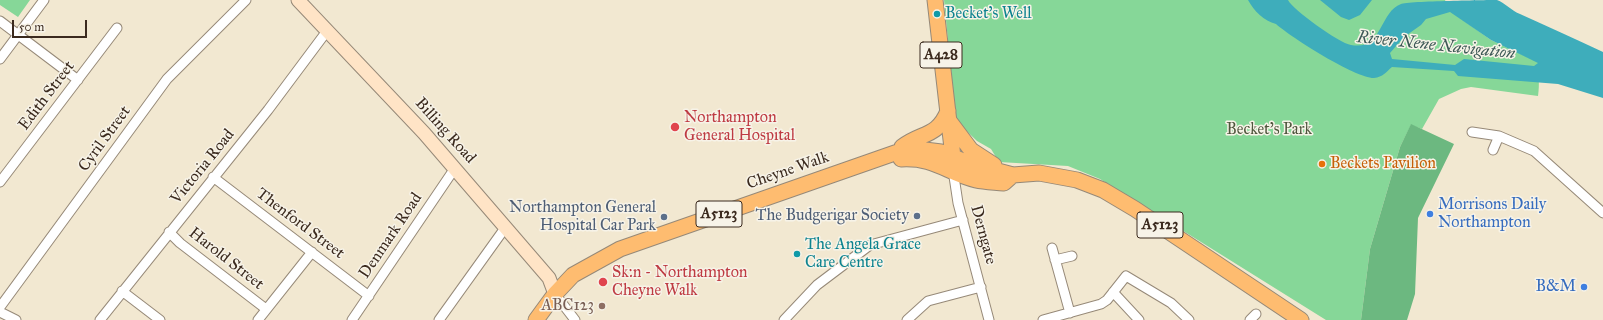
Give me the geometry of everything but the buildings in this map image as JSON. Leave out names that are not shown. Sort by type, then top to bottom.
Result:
[{"type":"main road","name":"A428","points":[[935,0],[953,164]]},
{"type":"main road","name":"A5123","points":[[894,155],[904,145],[930,134],[948,116]]},
{"type":"main road","points":[[948,116],[971,150],[1007,173]]},
{"type":"main road","name":"Cheyne Walk","points":[[555,294],[573,275],[620,249],[894,155],[909,148],[942,152],[953,164],[976,180],[1004,183],[1007,173]]},
{"type":"main road","name":"A5123","points":[[1007,173],[1039,174],[1077,180],[1103,190],[1135,209],[1297,316],[1307,320]]},
{"type":"main road","name":"A5123","points":[[536,320],[555,294]]},
{"type":"street","points":[[0,59],[44,0]]},
{"type":"street","name":"Cyril Street","points":[[0,307],[167,79],[246,0]]},
{"type":"street","name":"Billing Road","points":[[298,0],[455,168],[505,228],[550,278],[555,294]]},
{"type":"street","points":[[0,21],[78,80]]},
{"type":"street","name":"Edith Street","points":[[0,182],[117,28]]},
{"type":"street","name":"Victoria Road","points":[[100,320],[213,176],[268,110],[327,31]]},
{"type":"street","points":[[1472,132],[1499,136],[1534,151],[1603,213]]},
{"type":"street","points":[[1493,150],[1499,136]]},
{"type":"street","name":"Derngate","points":[[953,164],[958,203],[990,320]]},
{"type":"street","name":"Denmark Road","points":[[352,320],[455,168]]},
{"type":"street","name":"Thenford Street","points":[[213,176],[369,296]]},
{"type":"street","points":[[784,320],[817,285],[870,245],[963,220]]},
{"type":"street","points":[[439,320],[505,228]]},
{"type":"street","name":"Harold Street","points":[[169,232],[180,243],[266,309]]},
{"type":"street","points":[[1052,248],[1070,313]]},
{"type":"street","points":[[258,320],[312,252]]},
{"type":"street","points":[[1055,260],[1072,256]]},
{"type":"street","points":[[1044,320],[1101,304],[1107,300],[1126,276],[1171,303],[1189,320]]},
{"type":"street","points":[[907,320],[928,301],[981,287]]},
{"type":"street","points":[[122,291],[160,320]]},
{"type":"street","points":[[1113,292],[1139,320]]},
{"type":"street","points":[[555,294],[575,320]]},
{"type":"street","points":[[0,312],[16,320]]},
{"type":"green space","points":[[0,0],[30,0],[18,17],[0,5]]},
{"type":"green space","name":"Becket's Park","points":[[944,0],[1445,0],[1450,11],[1491,40],[1538,62],[1538,96],[1471,87],[1461,89],[1439,99],[1422,129],[1411,125],[1400,147],[1370,249],[1361,320],[1326,320],[1100,179],[1068,166],[999,162],[991,149],[977,141],[956,121]]},
{"type":"green space","points":[[1411,124],[1454,144],[1418,218],[1415,294],[1407,320],[1361,320],[1370,249],[1400,147]]},
{"type":"water","points":[[1248,0],[1288,0],[1298,11],[1327,33],[1345,43],[1351,45],[1361,45],[1369,42],[1375,37],[1388,15],[1394,8],[1401,4],[1433,1],[1497,0],[1517,13],[1603,52],[1603,98],[1558,84],[1458,76],[1454,71],[1392,67],[1380,77],[1374,78],[1365,76],[1339,65],[1309,47],[1276,24],[1263,18]],"holes":[[[1450,12],[1491,40],[1538,63],[1534,66],[1464,59],[1455,65],[1392,59],[1390,53],[1404,37],[1421,25],[1426,19]]]},
{"type":"water","points":[[1320,0],[1372,0],[1360,15],[1349,20],[1341,17]]},
{"type":"place","name":"Becket's Well","points":[[937,14]]},
{"type":"place","name":"Northampton General Hospital","points":[[675,127]]},
{"type":"place","name":"Beckets Pavilion","points":[[1322,164]]},
{"type":"place","name":"Morrisons Daily Northampton","points":[[1430,214]]},
{"type":"place","name":"The Budgerigar Society","points":[[917,216]]},
{"type":"place","name":"Northampton General Hospital Car Park","points":[[664,217]]},
{"type":"place","name":"The Angela Grace Care Centre","points":[[797,254]]},
{"type":"place","name":"Sk:n - Northampton Cheyne Walk","points":[[603,282]]},
{"type":"place","name":"B&M","points":[[1584,287]]},
{"type":"place","name":"ABC123","points":[[602,306]]},
{"type":"water label","name":"River Nene Navigation","points":[[1436,46]]}]
